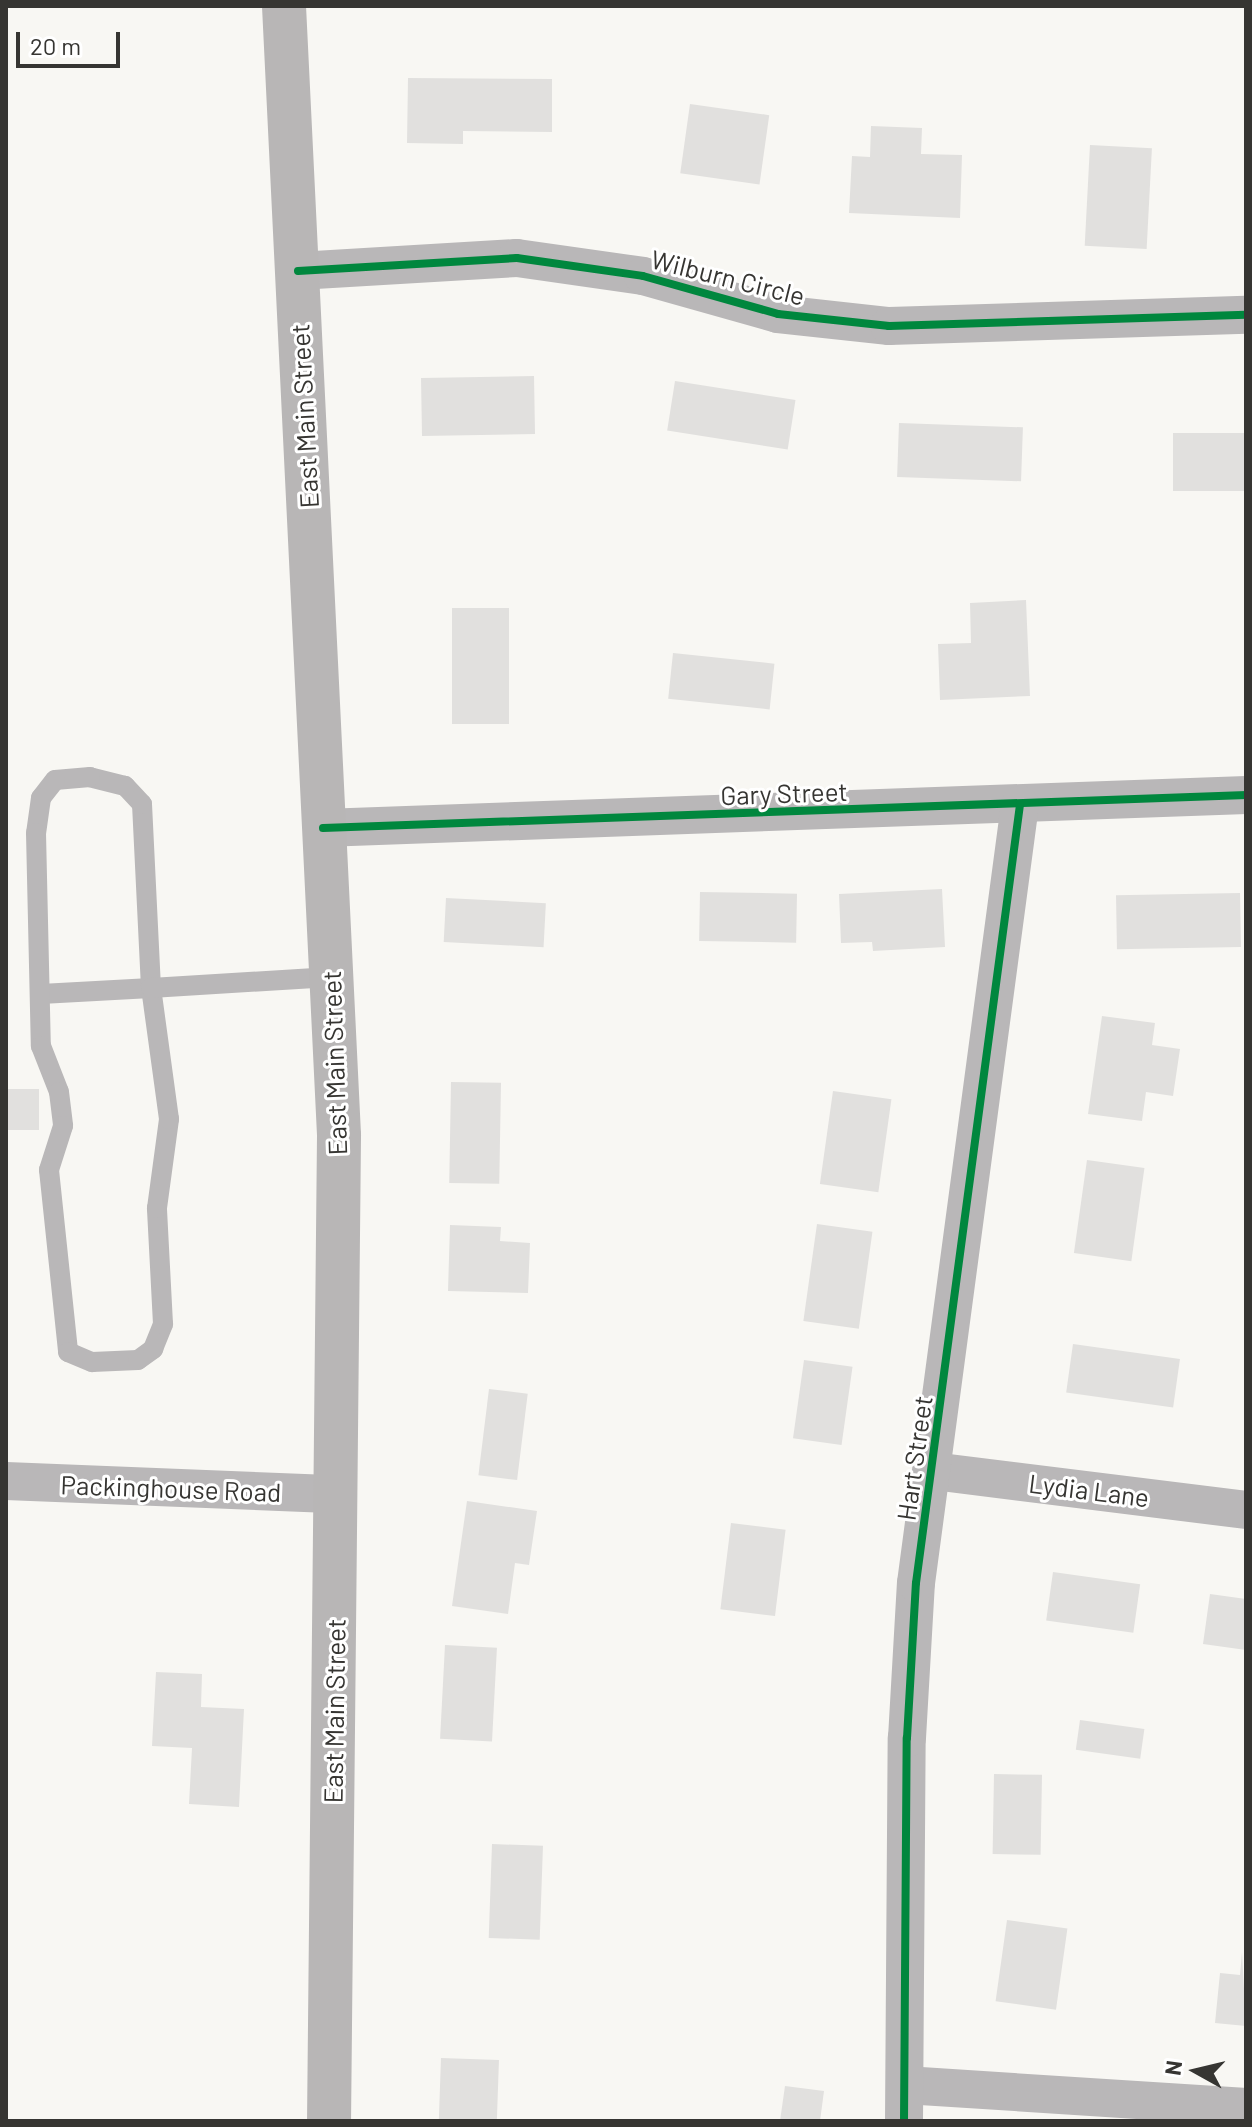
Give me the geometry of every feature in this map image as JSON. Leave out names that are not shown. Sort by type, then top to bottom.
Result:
[{"type":"main road","name":"East Main Street","points":[[284,6],[339,1136],[329,2121]]},
{"type":"street","name":"Wilburn Circle","points":[[298,271],[517,258],[643,276],[778,314],[889,326],[1246,315]]},
{"type":"street","name":"Gary Street","points":[[323,828],[1246,795]]},
{"type":"street","name":"Hart Street","points":[[904,2103],[907,1738],[916,1583],[1020,805]]},
{"type":"street","name":"Lydia Lane","points":[[933,1471],[1246,1510]]},
{"type":"street","name":"Packinghouse Road","points":[[6,1481],[336,1494]]},
{"type":"street","points":[[904,2103],[1246,2107]]},
{"type":"lane","points":[[90,777],[125,786],[142,804],[151,988],[169,1119],[157,1208],[163,1324],[153,1349],[138,1360],[92,1362],[68,1352],[49,1170],[63,1126],[59,1092],[41,1046],[36,833],[41,798],[55,780],[90,777]]},
{"type":"lane","points":[[41,994],[331,977]]},
{"type":"building","points":[[408,78],[552,79],[552,132],[463,131],[463,144],[407,143]]},
{"type":"building","points":[[690,104],[769,115],[759,184],[680,173]]},
{"type":"building","points":[[871,126],[922,128],[921,154],[962,155],[960,218],[849,213],[852,156],[870,157]]},
{"type":"building","points":[[1090,145],[1152,148],[1147,249],[1085,246]]},
{"type":"building","points":[[534,376],[535,434],[422,436],[421,378]]},
{"type":"building","points":[[675,381],[795,400],[788,449],[667,430]]},
{"type":"building","points":[[899,423],[1023,427],[1021,481],[897,477]]},
{"type":"building","points":[[1173,433],[1246,433],[1246,491],[1173,491]]},
{"type":"building","points":[[1026,600],[1030,696],[940,700],[938,644],[971,643],[970,603]]},
{"type":"building","points":[[452,608],[509,608],[509,724],[452,724]]},
{"type":"building","points":[[673,653],[774,664],[770,709],[668,699]]},
{"type":"building","points":[[942,889],[945,947],[873,951],[872,942],[841,943],[839,894]]},
{"type":"building","points":[[700,892],[797,894],[796,943],[699,941]]},
{"type":"building","points":[[1240,893],[1241,947],[1117,949],[1116,895]]},
{"type":"building","points":[[446,898],[546,903],[544,947],[444,942]]},
{"type":"building","points":[[1102,1016],[1155,1023],[1152,1045],[1180,1049],[1173,1096],[1146,1092],[1142,1121],[1088,1114]]},
{"type":"building","points":[[451,1082],[501,1083],[499,1184],[449,1183]]},
{"type":"building","points":[[6,1089],[39,1089],[39,1130],[6,1130]]},
{"type":"building","points":[[833,1091],[891,1099],[878,1192],[820,1184]]},
{"type":"building","points":[[1087,1160],[1144,1168],[1131,1261],[1074,1253]]},
{"type":"building","points":[[817,1224],[872,1232],[859,1329],[803,1321]]},
{"type":"building","points":[[450,1225],[501,1227],[500,1241],[530,1243],[528,1293],[448,1291]]},
{"type":"building","points":[[1073,1344],[1180,1359],[1173,1408],[1066,1393]]},
{"type":"building","points":[[804,1360],[853,1367],[842,1445],[793,1438]]},
{"type":"building","points":[[489,1389],[528,1394],[517,1480],[478,1475]]},
{"type":"building","points":[[467,1501],[537,1511],[529,1565],[515,1563],[508,1614],[452,1606]]},
{"type":"building","points":[[731,1523],[786,1530],[775,1616],[720,1609]]},
{"type":"building","points":[[1053,1572],[1140,1584],[1133,1633],[1046,1621]]},
{"type":"building","points":[[1210,1594],[1246,1599],[1246,1650],[1203,1644]]},
{"type":"building","points":[[445,1645],[497,1648],[492,1742],[440,1739]]},
{"type":"building","points":[[156,1672],[202,1674],[201,1707],[244,1709],[239,1807],[189,1804],[192,1748],[152,1746]]},
{"type":"building","points":[[1080,1720],[1144,1729],[1140,1759],[1076,1750]]},
{"type":"building","points":[[994,1774],[1042,1775],[1041,1855],[993,1854]]},
{"type":"building","points":[[492,1844],[543,1846],[540,1940],[489,1938]]},
{"type":"building","points":[[1007,1920],[1067,1928],[1056,2010],[996,2001]]},
{"type":"building","points":[[1242,1952],[1246,2026],[1215,2023],[1220,1973],[1240,1975]]},
{"type":"building","points":[[441,2058],[499,2060],[497,2121],[439,2121]]},
{"type":"building","points":[[785,2086],[824,2091],[820,2121],[780,2121]]},
{"type":"cycle path","points":[[298,271],[517,258],[643,276],[778,314],[889,326],[1246,315]]},
{"type":"cycle path","points":[[323,828],[1246,795]]},
{"type":"cycle path","points":[[904,2121],[907,1738],[916,1583],[1020,805]]}]
